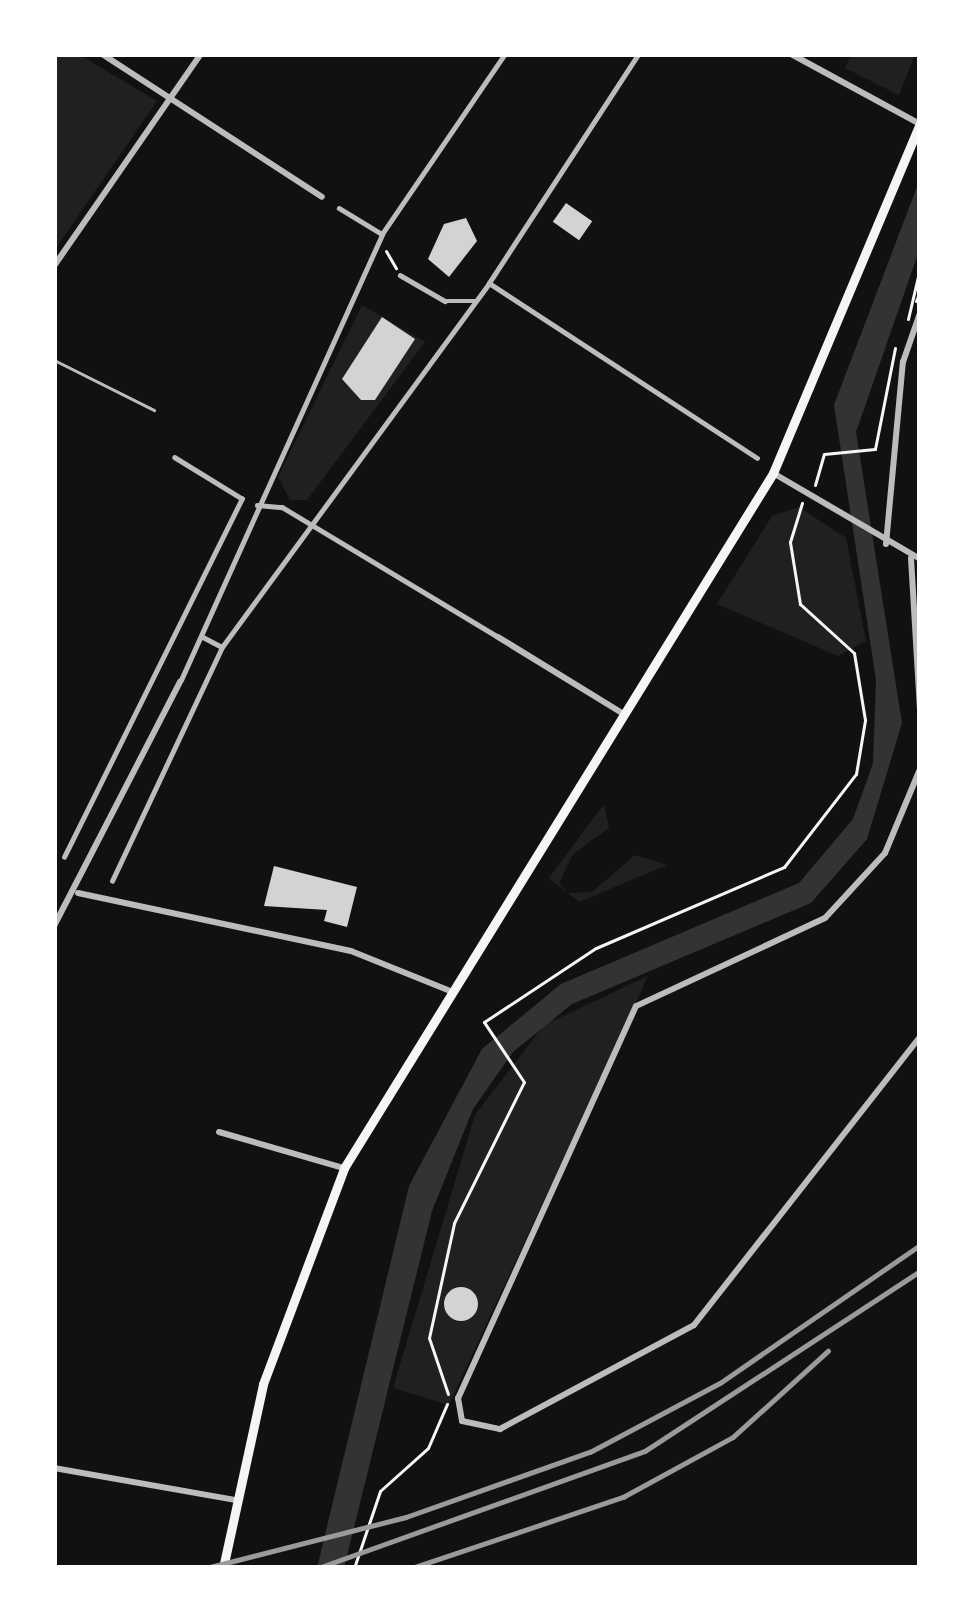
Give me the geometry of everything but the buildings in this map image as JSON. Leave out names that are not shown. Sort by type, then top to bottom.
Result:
[{"type":"main road","points":[[223,1568],[236,1500],[289,1301],[344,1168],[466,960],[772,473],[920,123]]},
{"type":"street","points":[[102,54],[322,197]]},
{"type":"street","points":[[54,266],[201,54]]},
{"type":"street","points":[[54,926],[78,893],[203,637],[256,505],[382,234],[505,54]]},
{"type":"street","points":[[112,881],[222,647],[489,283],[638,54]]},
{"type":"street","points":[[791,54],[920,123]]},
{"type":"street","points":[[339,208],[382,234]]},
{"type":"street","points":[[400,275],[445,301],[476,301]]},
{"type":"street","points":[[489,283],[757,458]]},
{"type":"street","points":[[886,544],[903,362],[920,313]]},
{"type":"street","points":[[64,857],[242,499],[175,458]]},
{"type":"street","points":[[772,473],[915,558],[920,710]]},
{"type":"street","points":[[256,505],[310,523],[622,713]]},
{"type":"street","points":[[203,637],[222,647]]},
{"type":"street","points":[[920,769],[885,853],[825,918],[636,1006],[458,1398],[467,1425],[500,1429],[694,1325],[920,1036]]},
{"type":"street","points":[[78,893],[351,951],[448,990]]},
{"type":"street","points":[[219,1132],[344,1168]]},
{"type":"street","points":[[54,1468],[236,1500]]},
{"type":"lane","points":[[54,360],[154,410]]},
{"type":"path","points":[[382,234],[400,275]]},
{"type":"path","points":[[819,478],[824,454],[875,449],[884,373],[909,321],[920,268]]},
{"type":"path","points":[[354,1568],[380,1491],[419,1459],[445,1414],[448,1385],[430,1327],[454,1223],[524,1082],[484,1022],[596,948],[784,867],[840,807],[863,742],[862,700],[854,653],[800,604],[790,542],[799,507]]},
{"type":"shaded area","points":[[54,54],[78,54],[157,101],[54,251]]},
{"type":"shaded area","points":[[851,54],[915,54],[899,95],[845,68]]},
{"type":"shaded area","points":[[920,179],[920,248],[856,432],[902,723],[867,839],[811,903],[572,1004],[513,1052],[473,1109],[432,1211],[344,1568],[317,1568],[409,1186],[482,1049],[561,984],[799,883],[853,819],[873,763],[876,680],[834,405]]},
{"type":"shaded area","points":[[362,305],[425,342],[307,500],[290,500],[278,477]]},
{"type":"shaded area","points":[[799,507],[846,538],[866,641],[838,656],[717,604],[772,516]]},
{"type":"shaded area","points":[[604,804],[609,828],[573,854],[559,883],[568,893],[592,892],[635,855],[667,865],[579,902],[549,878]]},
{"type":"shaded area","points":[[648,976],[449,1405],[393,1388],[475,1115],[544,1025]]},
{"type":"railway","points":[[206,1568],[406,1517],[590,1452],[720,1383],[920,1245]]},
{"type":"railway","points":[[318,1568],[645,1451],[920,1271]]},
{"type":"railway","points":[[412,1568],[623,1497],[733,1437],[828,1351]]}]
